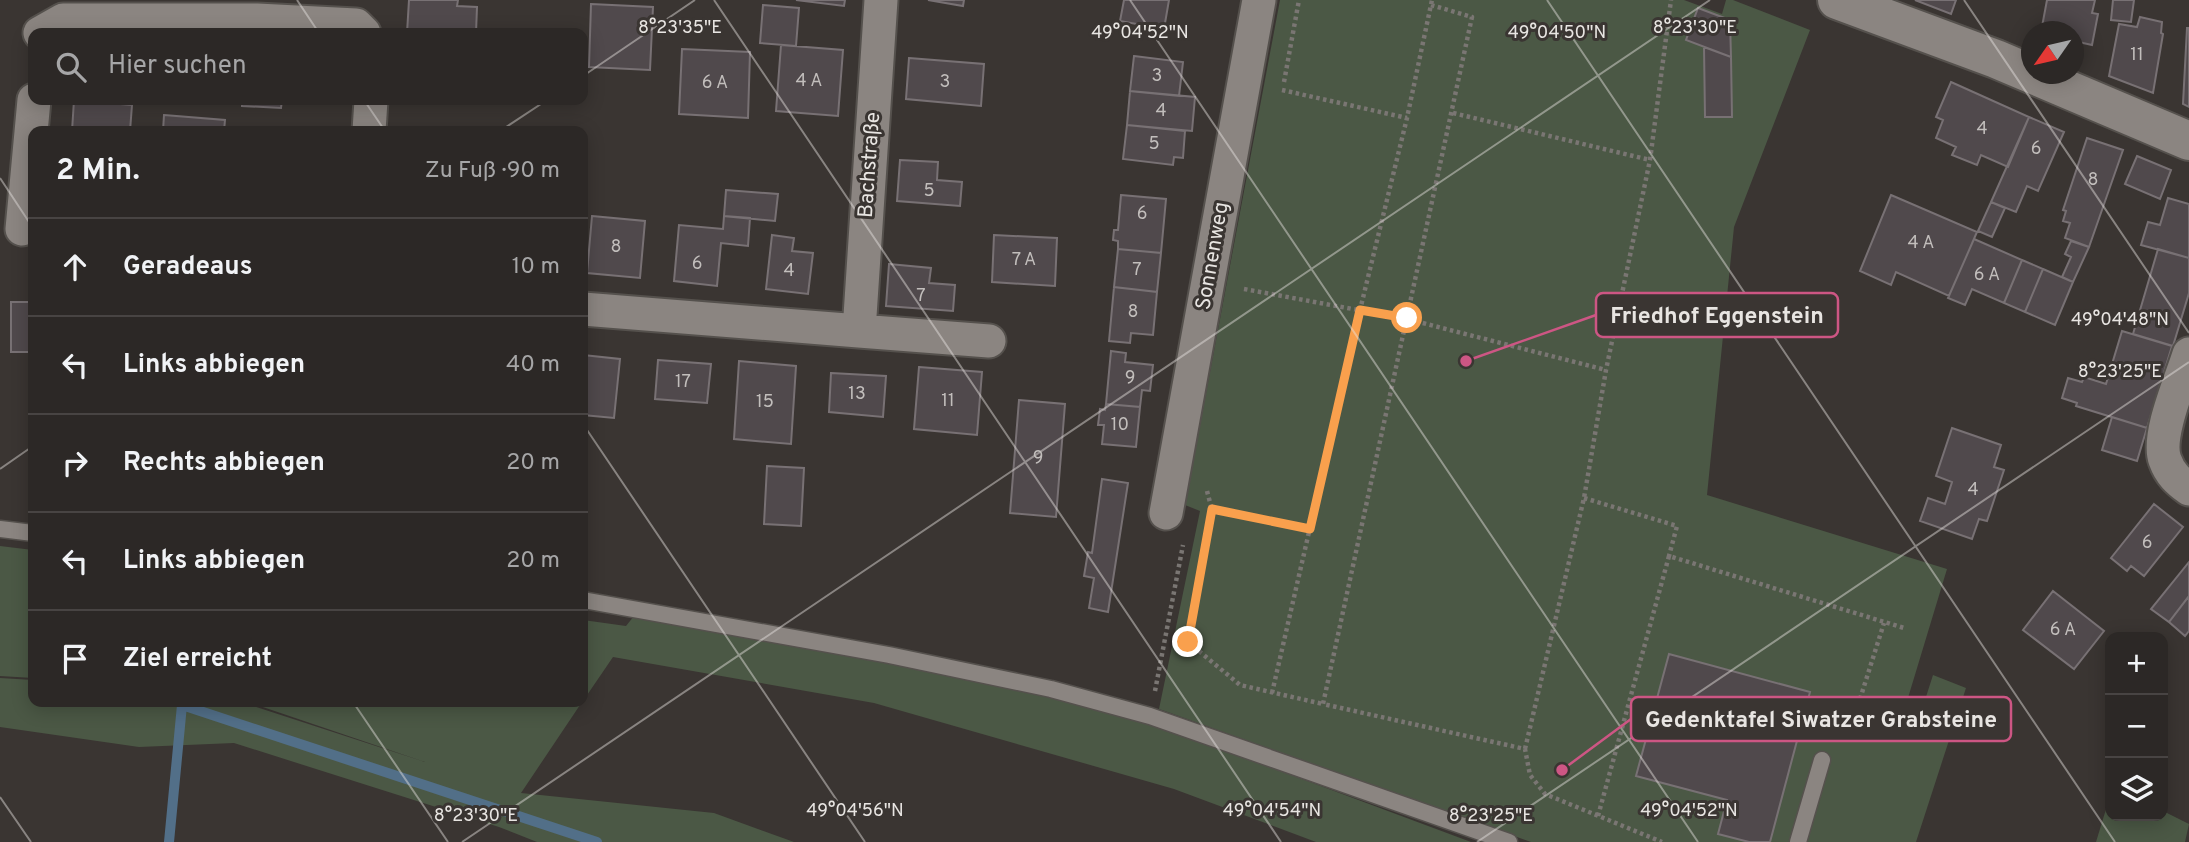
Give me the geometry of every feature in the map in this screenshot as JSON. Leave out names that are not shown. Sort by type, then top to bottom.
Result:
[{"type":"street","name":"Bachstraße","points":[[859,331],[881,0]]},
{"type":"street","name":"Sonnenweg","points":[[1167,513],[1259,0]]},
{"type":"street","points":[[1838,0],[1996,59],[2189,141]]},
{"type":"street","points":[[49,28],[63,20],[257,20],[356,25],[359,28]]},
{"type":"street","points":[[31,126],[33,105]]},
{"type":"street","points":[[369,126],[371,105]]},
{"type":"street","points":[[19,228],[28,151]]},
{"type":"street","points":[[588,309],[989,341]]},
{"type":"street","points":[[2189,354],[2164,435],[2164,458],[2175,479],[2189,489]]},
{"type":"lane","points":[[0,529],[28,532]]},
{"type":"lane","points":[[588,601],[889,654],[1063,693],[1150,716],[1509,842]]},
{"type":"lane","points":[[1798,842],[1822,760]]},
{"type":"path","points":[[1280,103],[1299,0]]},
{"type":"path","points":[[1662,842],[1545,794],[1530,775],[1525,749],[1584,498],[1606,370],[1650,160],[1671,0]]},
{"type":"path","points":[[1272,693],[1407,118],[1431,3],[1472,17],[1323,704]]},
{"type":"path","points":[[1282,90],[1407,118]]},
{"type":"path","points":[[1453,113],[1650,160]]},
{"type":"path","points":[[1247,276],[1244,289],[1407,318],[1606,370]]},
{"type":"path","points":[[1206,488],[1212,509],[1188,642],[1240,685],[1525,749]]},
{"type":"path","points":[[1584,498],[1677,526],[1598,816]]},
{"type":"path","points":[[1212,509],[1310,529]]},
{"type":"path","points":[[1160,663],[1186,528],[1167,513]]},
{"type":"path","points":[[1669,556],[1905,628]]},
{"type":"path","points":[[1860,699],[1884,623]]},
{"type":"green space","points":[[1280,0],[1684,0],[1722,14],[1726,0],[1733,0],[1810,30],[1734,227],[1707,495],[1947,569],[1901,721],[1917,725],[1933,675],[1966,688],[1916,842],[1531,842],[1159,709],[1200,511],[1185,505]]},
{"type":"green space","points":[[0,546],[28,549],[28,678],[0,676]]},
{"type":"green space","points":[[634,616],[975,680],[1147,721],[1471,842],[1316,842],[1174,789],[874,703],[613,657],[588,694],[588,621],[626,626]]},
{"type":"green space","points":[[0,678],[28,680],[28,707],[256,707],[425,762],[263,707],[579,707],[521,793],[714,813],[794,842],[537,842],[499,827],[234,743],[139,747],[0,727]]},
{"type":"green space","points":[[2105,812],[2105,821],[2168,821],[2168,814],[2189,824],[2185,842],[2096,842]]},
{"type":"building","points":[[409,0],[458,0],[457,6],[477,7],[476,28],[407,28]]},
{"type":"building","points":[[796,0],[845,0],[844,6]]},
{"type":"building","points":[[928,0],[964,0],[963,6]]},
{"type":"building","points":[[1124,0],[1169,0],[1164,29],[1120,21]]},
{"type":"building","points":[[1915,0],[1956,0],[1951,14]]},
{"type":"building","points":[[2047,0],[2095,0],[2092,13],[2098,14],[2092,45],[2084,43],[2084,21],[2043,21]]},
{"type":"building","points":[[2113,0],[2134,0],[2131,22],[2111,20]]},
{"type":"building","points":[[591,4],[653,7],[650,70],[589,67]]},
{"type":"building","points":[[763,5],[799,8],[796,46],[760,43]]},
{"type":"building","points":[[1698,8],[1730,20],[1731,57],[1686,40]]},
{"type":"building","points":[[2140,17],[2162,22],[2163,34],[2153,93],[2109,76],[2119,24],[2137,27]]},
{"type":"building","points":[[2189,28],[2189,107],[2183,104]]},
{"type":"building","points":[[781,45],[843,50],[838,116],[776,111]]},
{"type":"building","points":[[1704,47],[1731,57],[1732,117],[1705,117]]},
{"type":"building","points":[[682,49],[750,52],[748,118],[679,114]]},
{"type":"building","points":[[1134,56],[1183,62],[1179,96],[1130,91]]},
{"type":"building","points":[[909,58],[984,64],[981,106],[906,99]]},
{"type":"building","points":[[1951,82],[2029,117],[2008,167],[1981,155],[1977,165],[1952,155],[1956,147],[1936,138],[1943,120],[1936,117]]},
{"type":"building","points":[[1130,91],[1195,97],[1192,131],[1127,125]]},
{"type":"building","points":[[74,105],[132,105],[130,126],[72,126]]},
{"type":"building","points":[[242,105],[281,105],[281,108]]},
{"type":"building","points":[[164,115],[225,120],[224,126],[163,126]]},
{"type":"building","points":[[2029,117],[2064,132],[2038,191],[2027,186],[2016,212],[1991,202]]},
{"type":"building","points":[[1127,125],[1185,131],[1183,158],[1174,157],[1173,165],[1123,159]]},
{"type":"building","points":[[2087,138],[2123,150],[2089,247],[2065,238],[2070,223],[2063,221],[2066,211],[2063,210]]},
{"type":"building","points":[[2137,156],[2171,170],[2160,199],[2125,184]]},
{"type":"building","points":[[900,160],[938,162],[937,180],[962,182],[960,206],[897,201]]},
{"type":"building","points":[[726,190],[778,194],[775,221],[724,216]]},
{"type":"building","points":[[1121,195],[1166,199],[1161,253],[1118,249],[1118,241],[1113,240],[1114,230],[1118,230]]},
{"type":"building","points":[[1891,195],[1977,232],[1949,296],[1896,272],[1891,285],[1860,271]]},
{"type":"building","points":[[2168,198],[2189,204],[2189,258],[2141,245],[2148,222],[2160,225]]},
{"type":"building","points":[[1991,202],[2005,208],[1992,237],[1978,231]]},
{"type":"building","points":[[592,216],[645,221],[640,278],[588,273]]},
{"type":"building","points":[[724,216],[750,218],[748,246],[721,243],[717,286],[674,281],[679,225],[723,229]]},
{"type":"building","points":[[772,235],[794,238],[792,251],[813,253],[808,294],[766,289]]},
{"type":"building","points":[[994,235],[1057,238],[1055,286],[992,282]]},
{"type":"building","points":[[1974,239],[2022,260],[2004,303],[1972,289],[1965,305],[1948,298]]},
{"type":"building","points":[[2071,241],[2089,247],[2073,282],[2062,277],[2071,257],[2065,254]]},
{"type":"building","points":[[1118,249],[1161,253],[1157,292],[1114,287]]},
{"type":"building","points":[[2158,249],[2189,258],[2189,293],[2173,346],[2133,334]]},
{"type":"building","points":[[2022,260],[2043,269],[2025,312],[2004,303]]},
{"type":"building","points":[[889,264],[931,268],[929,283],[955,285],[953,311],[886,306]]},
{"type":"building","points":[[2043,269],[2073,282],[2055,325],[2025,312]]},
{"type":"building","points":[[1114,287],[1157,292],[1153,335],[1131,333],[1130,343],[1109,341]]},
{"type":"building","points":[[11,302],[28,302],[28,352],[11,352]]},
{"type":"building","points":[[2122,331],[2172,346],[2147,428],[2076,406],[2077,403],[2062,398],[2068,378],[2082,382],[2084,377],[2106,384]]},
{"type":"building","points":[[1111,351],[1126,353],[1125,362],[1153,365],[1150,391],[1142,390],[1140,407],[1106,404]]},
{"type":"building","points":[[588,356],[620,359],[614,418],[588,415]]},
{"type":"building","points":[[658,360],[711,364],[707,403],[655,399]]},
{"type":"building","points":[[739,361],[796,366],[791,444],[734,439]]},
{"type":"building","points":[[919,367],[982,372],[977,435],[914,429]]},
{"type":"building","points":[[831,373],[886,376],[883,417],[829,412]]},
{"type":"building","points":[[1019,400],[1065,404],[1056,517],[1010,513]]},
{"type":"building","points":[[1106,404],[1140,407],[1136,447],[1102,444],[1104,425],[1098,425],[1100,409],[1105,410]]},
{"type":"building","points":[[2112,417],[2147,428],[2137,461],[2102,450]]},
{"type":"building","points":[[1952,428],[2001,445],[1994,467],[2004,470],[1987,521],[1979,519],[1972,539],[1920,521],[1928,498],[1945,504],[1952,482],[1936,476]]},
{"type":"building","points":[[767,466],[804,468],[801,526],[764,524]]},
{"type":"building","points":[[1102,479],[1128,483],[1108,612],[1089,608],[1094,578],[1084,576],[1088,552],[1092,553]]},
{"type":"building","points":[[2154,504],[2183,527],[2144,576],[2131,566],[2127,571],[2111,558]]},
{"type":"building","points":[[2189,562],[2189,596],[2169,622],[2151,609]]},
{"type":"building","points":[[2053,591],[2104,631],[2074,669],[2023,630]]},
{"type":"building","points":[[2189,596],[2189,631],[2185,636],[2169,622]]},
{"type":"building","points":[[1669,654],[1810,692],[1770,842],[1749,842],[1718,834],[1727,800],[1636,776]]},
{"type":"waterway","points":[[169,842],[182,707]]},
{"type":"waterway","points":[[188,707],[597,842]]},
{"type":"place","name":"Friedhof Eggenstein","points":[[1466,361]]},
{"type":"place","name":"Gedenktafel Siwatzer Grabsteine","points":[[1562,770]]},
{"type":"route","points":[[1188,642],[1212,509],[1310,529],[1360,310],[1407,318]]}]
